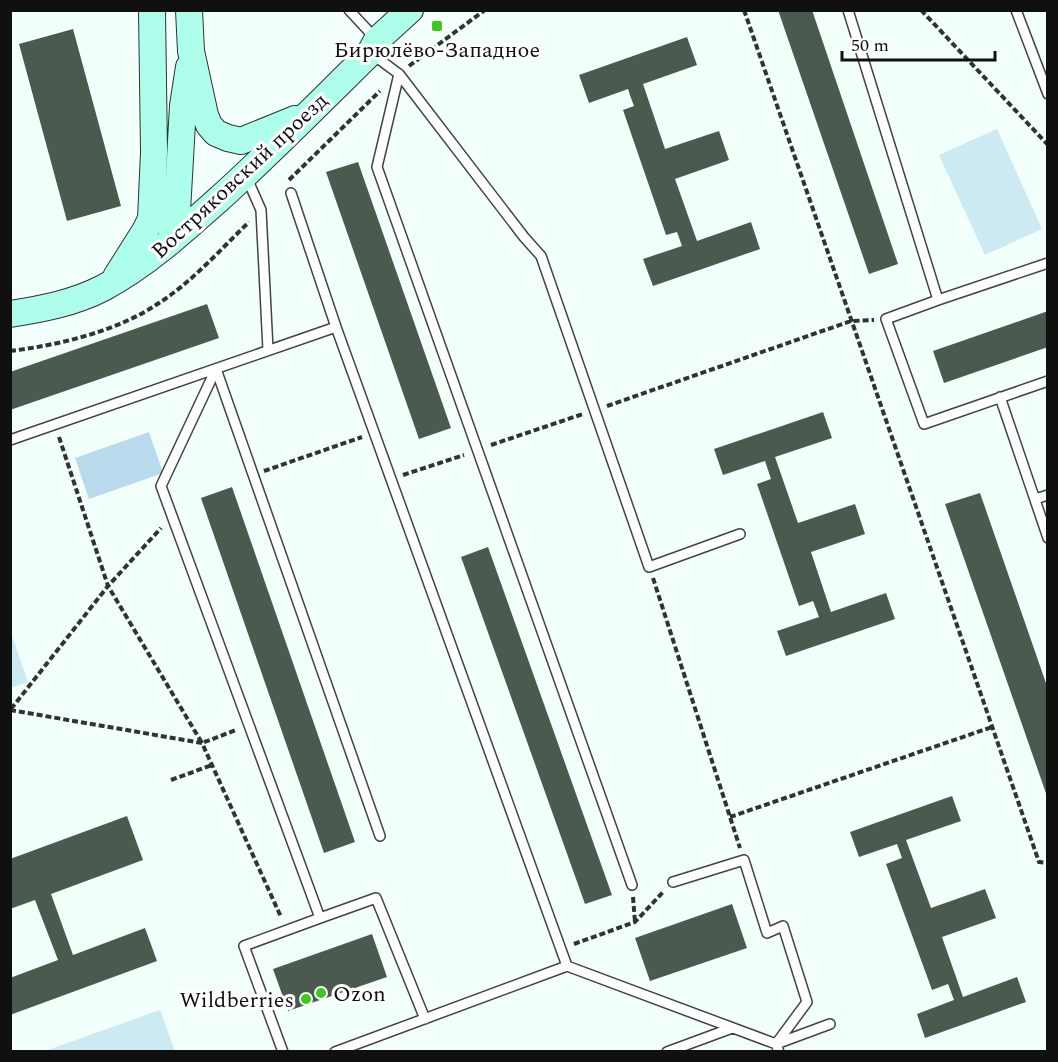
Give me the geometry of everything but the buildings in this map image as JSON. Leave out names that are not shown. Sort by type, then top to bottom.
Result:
[{"type":"street","points":[[112,282],[151,219],[154,152],[152,10]]},
{"type":"street","points":[[189,10],[191,51],[205,115],[209,125],[216,133],[241,141],[307,114]]},
{"type":"street","name":"Востряковский проезд","points":[[10,314],[71,302],[132,271],[170,242],[185,217],[245,175],[410,10]]},
{"type":"street","points":[[185,217],[183,106],[191,51]]},
{"type":"street","points":[[154,152],[160,170],[163,193],[172,206],[185,217]]},
{"type":"lane","points":[[349,10],[373,46],[399,74],[541,256],[649,567],[740,534]]},
{"type":"lane","points":[[848,10],[938,300]]},
{"type":"lane","points":[[1016,10],[1045,77],[1047,94]]},
{"type":"lane","points":[[399,74],[377,167],[632,885]]},
{"type":"lane","points":[[245,175],[261,210],[268,350]]},
{"type":"lane","points":[[291,193],[336,327],[567,966]]},
{"type":"lane","points":[[1047,263],[886,319],[924,424],[1047,381]]},
{"type":"lane","points":[[10,440],[336,327]]},
{"type":"lane","points":[[216,369],[380,836]]},
{"type":"lane","points":[[216,369],[161,486],[320,918]]},
{"type":"lane","points":[[1000,397],[1047,538]]},
{"type":"lane","points":[[1035,499],[1047,495]]},
{"type":"lane","points":[[673,882],[744,860],[767,933],[783,926],[807,1002],[777,1048]]},
{"type":"lane","points":[[283,1052],[244,946],[376,898],[424,1018]]},
{"type":"lane","points":[[336,1052],[567,966],[777,1048],[830,1024]]},
{"type":"lane","points":[[667,1052],[732,1029]]},
{"type":"path","points":[[744,10],[1039,862],[1047,863]]},
{"type":"path","points":[[921,10],[1047,145]]},
{"type":"path","points":[[285,183],[293,175]]},
{"type":"path","points":[[10,351],[46,346],[81,337],[150,309],[205,266],[261,210]]},
{"type":"path","points":[[594,410],[851,321],[886,319]]},
{"type":"path","points":[[55,425],[108,586],[202,743],[287,930]]},
{"type":"path","points":[[253,475],[374,433]]},
{"type":"path","points":[[172,516],[108,586],[11,710],[202,743],[250,725]]},
{"type":"path","points":[[649,567],[744,860]]},
{"type":"path","points":[[729,817],[992,727]]},
{"type":"path","points":[[171,780],[212,765]]},
{"type":"path","points":[[560,949],[635,922],[673,882]]},
{"type":"path","points":[[632,885],[635,922]]},
{"type":"shaded area","points":[[997,129],[1042,229],[985,255],[939,155]]},
{"type":"shaded area","points":[[149,432],[163,473],[89,499],[75,458]]},
{"type":"shaded area","points":[[11,633],[28,682],[10,688]]},
{"type":"shaded area","points":[[160,1010],[175,1051],[45,1051]]},
{"type":"place","name":"Бирюлёво-Западное","points":[[437,26]]},
{"type":"place","name":"Ozon","points":[[321,993]]},
{"type":"place","name":"Wildberries","points":[[306,999]]}]
